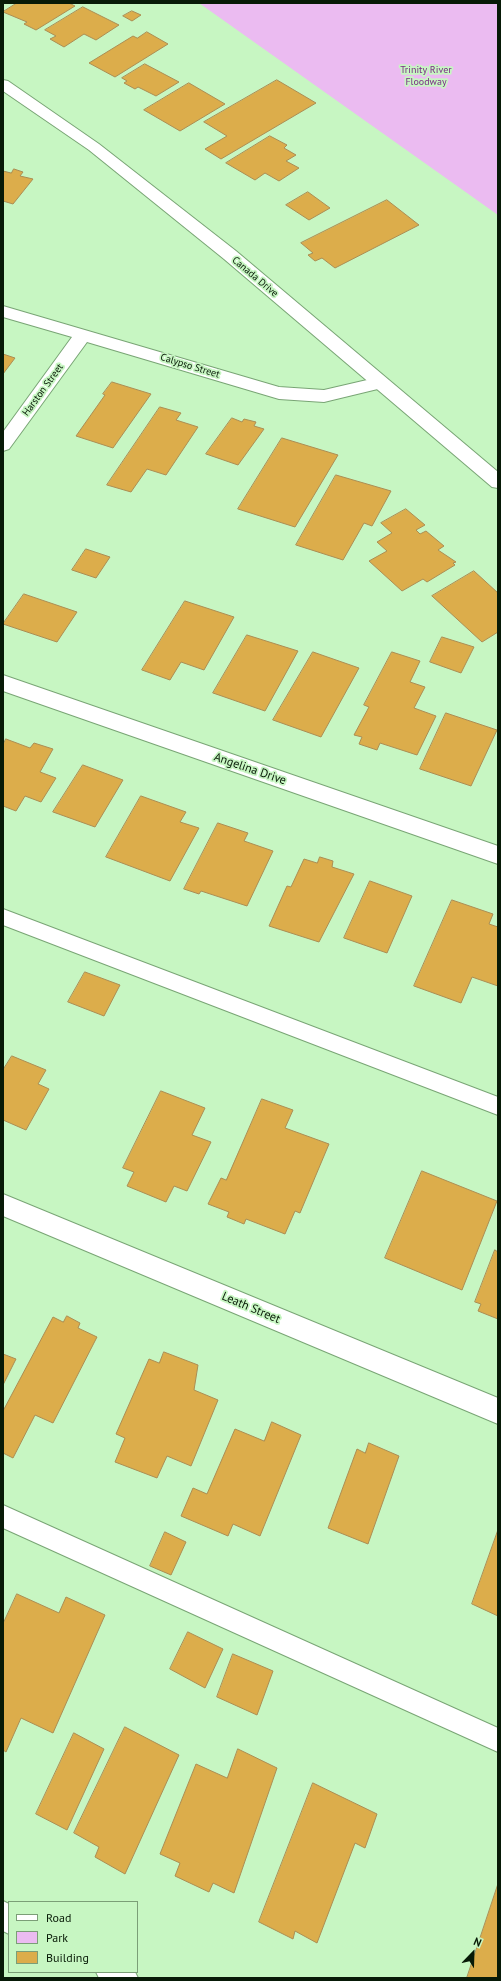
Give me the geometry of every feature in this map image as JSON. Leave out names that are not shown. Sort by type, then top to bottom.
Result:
[{"type":"street","name":"Canada Drive","points":[[3,84],[94,147],[230,255],[498,482]]},
{"type":"street","name":"Calypso Street","points":[[3,311],[279,393],[324,396],[380,383]]},
{"type":"street","name":"Harston Street","points":[[3,445],[83,334]]},
{"type":"street","name":"Angelina Drive","points":[[3,683],[498,855]]},
{"type":"street","name":"Leath Street","points":[[3,1205],[498,1411]]},
{"type":"street","points":[[113,1973],[123,1978]]},
{"type":"lane","points":[[3,917],[498,1106]]},
{"type":"lane","points":[[3,1516],[498,1740]]},
{"type":"green space","name":"Trinity River Floodway","points":[[199,3],[498,3],[498,215]]},
{"type":"building","points":[[17,3],[69,3],[75,6],[36,30],[24,24],[27,22],[3,12]]},
{"type":"building","points":[[83,7],[119,25],[96,40],[84,34],[64,47],[50,39],[56,36],[45,30]]},
{"type":"building","points":[[132,11],[141,15],[132,21],[123,16]]},
{"type":"building","points":[[147,32],[168,44],[115,77],[89,63],[133,36],[137,38]]},
{"type":"building","points":[[145,64],[179,82],[156,96],[138,87],[135,89],[124,83],[127,81],[122,78]]},
{"type":"building","points":[[277,80],[316,103],[221,159],[205,149],[227,136],[204,122]]},
{"type":"building","points":[[189,83],[225,104],[180,131],[144,110]]},
{"type":"building","points":[[270,136],[287,145],[284,148],[296,155],[286,161],[299,168],[279,181],[265,173],[255,180],[226,163]]},
{"type":"building","points":[[14,169],[23,172],[20,176],[33,179],[13,204],[3,201],[3,171],[11,173]]},
{"type":"building","points":[[308,192],[330,208],[309,220],[286,205]]},
{"type":"building","points":[[387,200],[419,225],[335,268],[322,258],[315,261],[308,255],[313,253],[301,243]]},
{"type":"building","points":[[3,354],[15,358],[3,374]]},
{"type":"building","points":[[112,382],[151,394],[113,448],[76,436],[105,395],[103,394]]},
{"type":"building","points":[[160,407],[181,413],[176,420],[198,427],[166,475],[147,469],[131,492],[107,485]]},
{"type":"building","points":[[232,418],[242,422],[244,419],[256,422],[254,426],[264,429],[238,465],[206,454]]},
{"type":"building","points":[[282,438],[338,455],[295,527],[238,509]]},
{"type":"building","points":[[336,475],[391,491],[372,526],[364,523],[343,560],[296,545]]},
{"type":"building","points":[[406,509],[425,525],[416,530],[420,534],[426,531],[444,546],[438,550],[456,562],[453,563],[455,565],[427,582],[423,579],[402,591],[369,561],[387,551],[377,542],[392,533],[381,523]]},
{"type":"building","points":[[86,549],[110,557],[96,578],[72,570]]},
{"type":"building","points":[[474,571],[498,593],[498,632],[482,642],[432,596]]},
{"type":"building","points":[[24,594],[77,612],[57,642],[3,624]]},
{"type":"building","points":[[185,601],[234,617],[204,670],[181,662],[170,680],[142,670]]},
{"type":"building","points":[[247,635],[298,651],[265,711],[213,693]]},
{"type":"building","points":[[442,637],[474,647],[461,673],[430,662]]},
{"type":"building","points":[[313,652],[359,668],[321,737],[273,720]]},
{"type":"building","points":[[392,652],[420,661],[410,682],[425,687],[414,708],[436,716],[417,755],[380,743],[377,750],[359,744],[362,737],[354,735],[369,707],[364,705]]},
{"type":"building","points":[[446,713],[497,730],[471,786],[420,769]]},
{"type":"building","points":[[6,739],[30,748],[34,743],[53,749],[40,772],[56,778],[41,802],[25,796],[16,811],[3,806],[3,745]]},
{"type":"building","points":[[83,765],[123,780],[95,827],[53,812]]},
{"type":"building","points":[[141,796],[186,812],[180,822],[199,828],[170,881],[106,857]]},
{"type":"building","points":[[218,823],[248,833],[244,841],[273,851],[247,906],[201,891],[199,894],[184,889]]},
{"type":"building","points":[[320,857],[333,861],[332,867],[354,874],[319,942],[269,926],[287,886],[291,887],[304,859],[317,863]]},
{"type":"building","points":[[370,881],[412,896],[387,953],[344,938]]},
{"type":"building","points":[[452,900],[493,914],[489,924],[498,927],[498,986],[472,977],[461,1003],[414,986]]},
{"type":"building","points":[[85,972],[120,985],[104,1016],[68,1002]]},
{"type":"building","points":[[12,1056],[46,1070],[38,1084],[49,1089],[26,1130],[3,1120],[3,1070]]},
{"type":"building","points":[[161,1091],[205,1108],[192,1135],[211,1142],[187,1191],[174,1186],[166,1202],[127,1186],[134,1172],[123,1168]]},
{"type":"building","points":[[262,1099],[293,1110],[285,1128],[329,1144],[300,1213],[295,1211],[285,1234],[246,1219],[244,1224],[227,1217],[229,1212],[208,1204],[221,1178],[226,1180]]},
{"type":"building","points":[[422,1171],[497,1201],[462,1290],[385,1258]]},
{"type":"building","points":[[495,1250],[498,1252],[498,1319],[478,1311],[481,1304],[475,1302]]},
{"type":"building","points":[[67,1316],[80,1323],[78,1328],[97,1337],[53,1423],[35,1415],[13,1458],[3,1453],[3,1411],[53,1317],[63,1322]]},
{"type":"building","points":[[164,1352],[198,1365],[194,1390],[218,1400],[191,1466],[167,1456],[157,1478],[115,1462],[125,1438],[116,1434],[149,1359],[159,1363]]},
{"type":"building","points":[[3,1354],[16,1359],[3,1385]]},
{"type":"building","points":[[272,1422],[301,1435],[260,1536],[233,1524],[228,1536],[181,1516],[193,1488],[207,1494],[235,1429],[264,1441]]},
{"type":"building","points":[[369,1443],[399,1456],[368,1544],[328,1528],[357,1449],[365,1453]]},
{"type":"building","points":[[498,1530],[498,1616],[472,1604]]},
{"type":"building","points":[[165,1532],[186,1542],[171,1575],[150,1566]]},
{"type":"building","points":[[17,1594],[59,1613],[66,1597],[105,1615],[53,1733],[21,1718],[6,1752],[3,1750],[3,1624]]},
{"type":"building","points":[[188,1632],[223,1649],[205,1688],[170,1669]]},
{"type":"building","points":[[233,1654],[273,1671],[257,1715],[217,1697]]},
{"type":"building","points":[[125,1727],[179,1755],[125,1874],[95,1857],[99,1847],[74,1833]]},
{"type":"building","points":[[74,1733],[104,1749],[67,1830],[36,1814]]},
{"type":"building","points":[[238,1749],[277,1768],[234,1893],[213,1883],[209,1892],[175,1876],[180,1863],[160,1854],[196,1764],[227,1778]]},
{"type":"building","points":[[313,1783],[377,1814],[365,1848],[355,1843],[317,1943],[295,1931],[293,1939],[259,1922]]},
{"type":"building","points":[[498,1884],[498,1978],[467,1978]]}]
